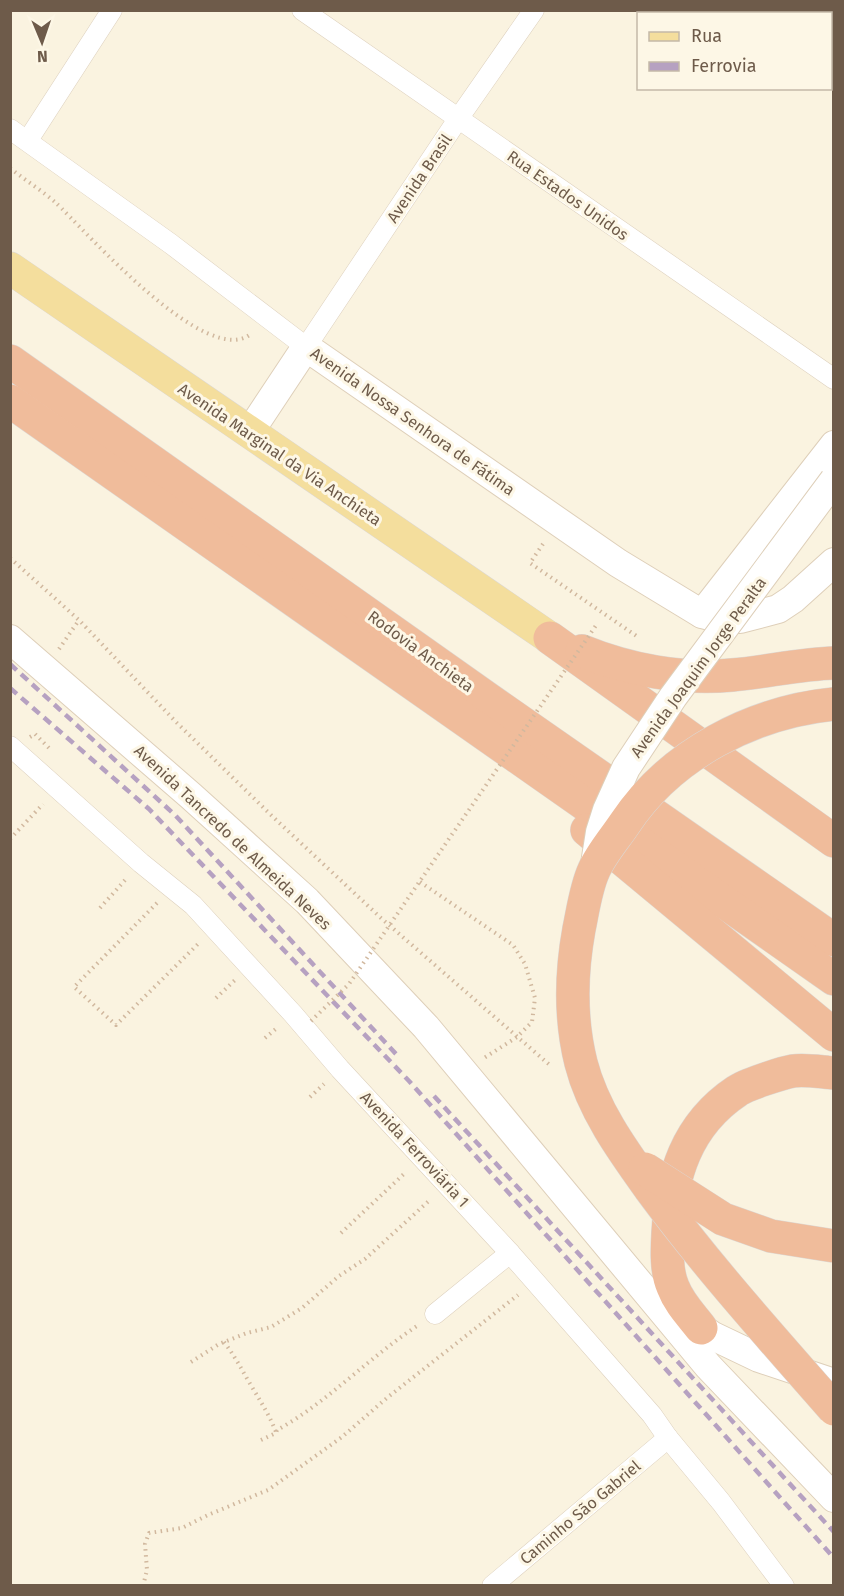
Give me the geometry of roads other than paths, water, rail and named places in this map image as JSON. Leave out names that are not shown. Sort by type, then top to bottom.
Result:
[{"type":"highway","name":"Rodovia Anchieta","points":[[10,361],[834,940]]},
{"type":"highway","name":"Rodovia Anchieta","points":[[10,401],[834,979]]},
{"type":"highway","points":[[550,638],[596,657],[684,676],[731,675],[834,663]]},
{"type":"highway","points":[[550,638],[834,841]]},
{"type":"highway","points":[[834,704],[807,706],[756,721],[708,744],[666,777],[630,815],[594,870],[583,910],[573,962],[573,1015],[581,1064],[600,1113],[628,1158],[687,1239],[834,1409]]},
{"type":"highway","points":[[460,717],[546,796],[834,1035]]},
{"type":"highway","points":[[701,1328],[682,1305],[661,1291],[670,1198],[677,1167],[686,1148],[709,1115],[738,1090],[793,1071],[834,1073]]},
{"type":"highway","points":[[628,1158],[723,1219],[771,1236],[834,1246]]},
{"type":"main road","name":"Avenida Marginal da Via Anchieta","points":[[10,268],[550,638]]},
{"type":"street","points":[[28,140],[112,10]]},
{"type":"street","name":"Rua Estados Unidos","points":[[302,10],[834,379]]},
{"type":"street","name":"Avenida Brasil","points":[[306,347],[458,119],[534,10]]},
{"type":"street","name":"Avenida Nossa Senhora de Fátima","points":[[10,129],[171,244],[306,347],[618,563],[702,614],[721,620],[740,619],[778,609],[793,599],[834,562]]},
{"type":"street","points":[[249,433],[306,347]]},
{"type":"street","name":"Avenida Joaquim Jorge Peralta","points":[[702,614],[834,445]]},
{"type":"street","name":"Avenida Joaquim Jorge Peralta","points":[[594,870],[600,832],[626,768],[673,697],[834,480]]},
{"type":"street","name":"Avenida Tancredo de Almeida Neves","points":[[10,639],[192,796],[307,901],[426,1027],[661,1291],[708,1366],[834,1498]]},
{"type":"street","name":"Avenida Ferroviária 1","points":[[11,748],[141,863],[193,905],[510,1253],[651,1415],[721,1502],[783,1585]]},
{"type":"street","points":[[435,1314],[510,1253]]},
{"type":"street","points":[[701,1328],[759,1358],[834,1383]]},
{"type":"street","name":"Caminho São Gabriel","points":[[492,1586],[668,1438]]},
{"type":"railway","points":[[10,664],[175,815],[396,1054]]},
{"type":"railway","points":[[10,688],[149,809],[409,1081],[834,1558]]},
{"type":"railway","points":[[434,1096],[834,1532]]}]
